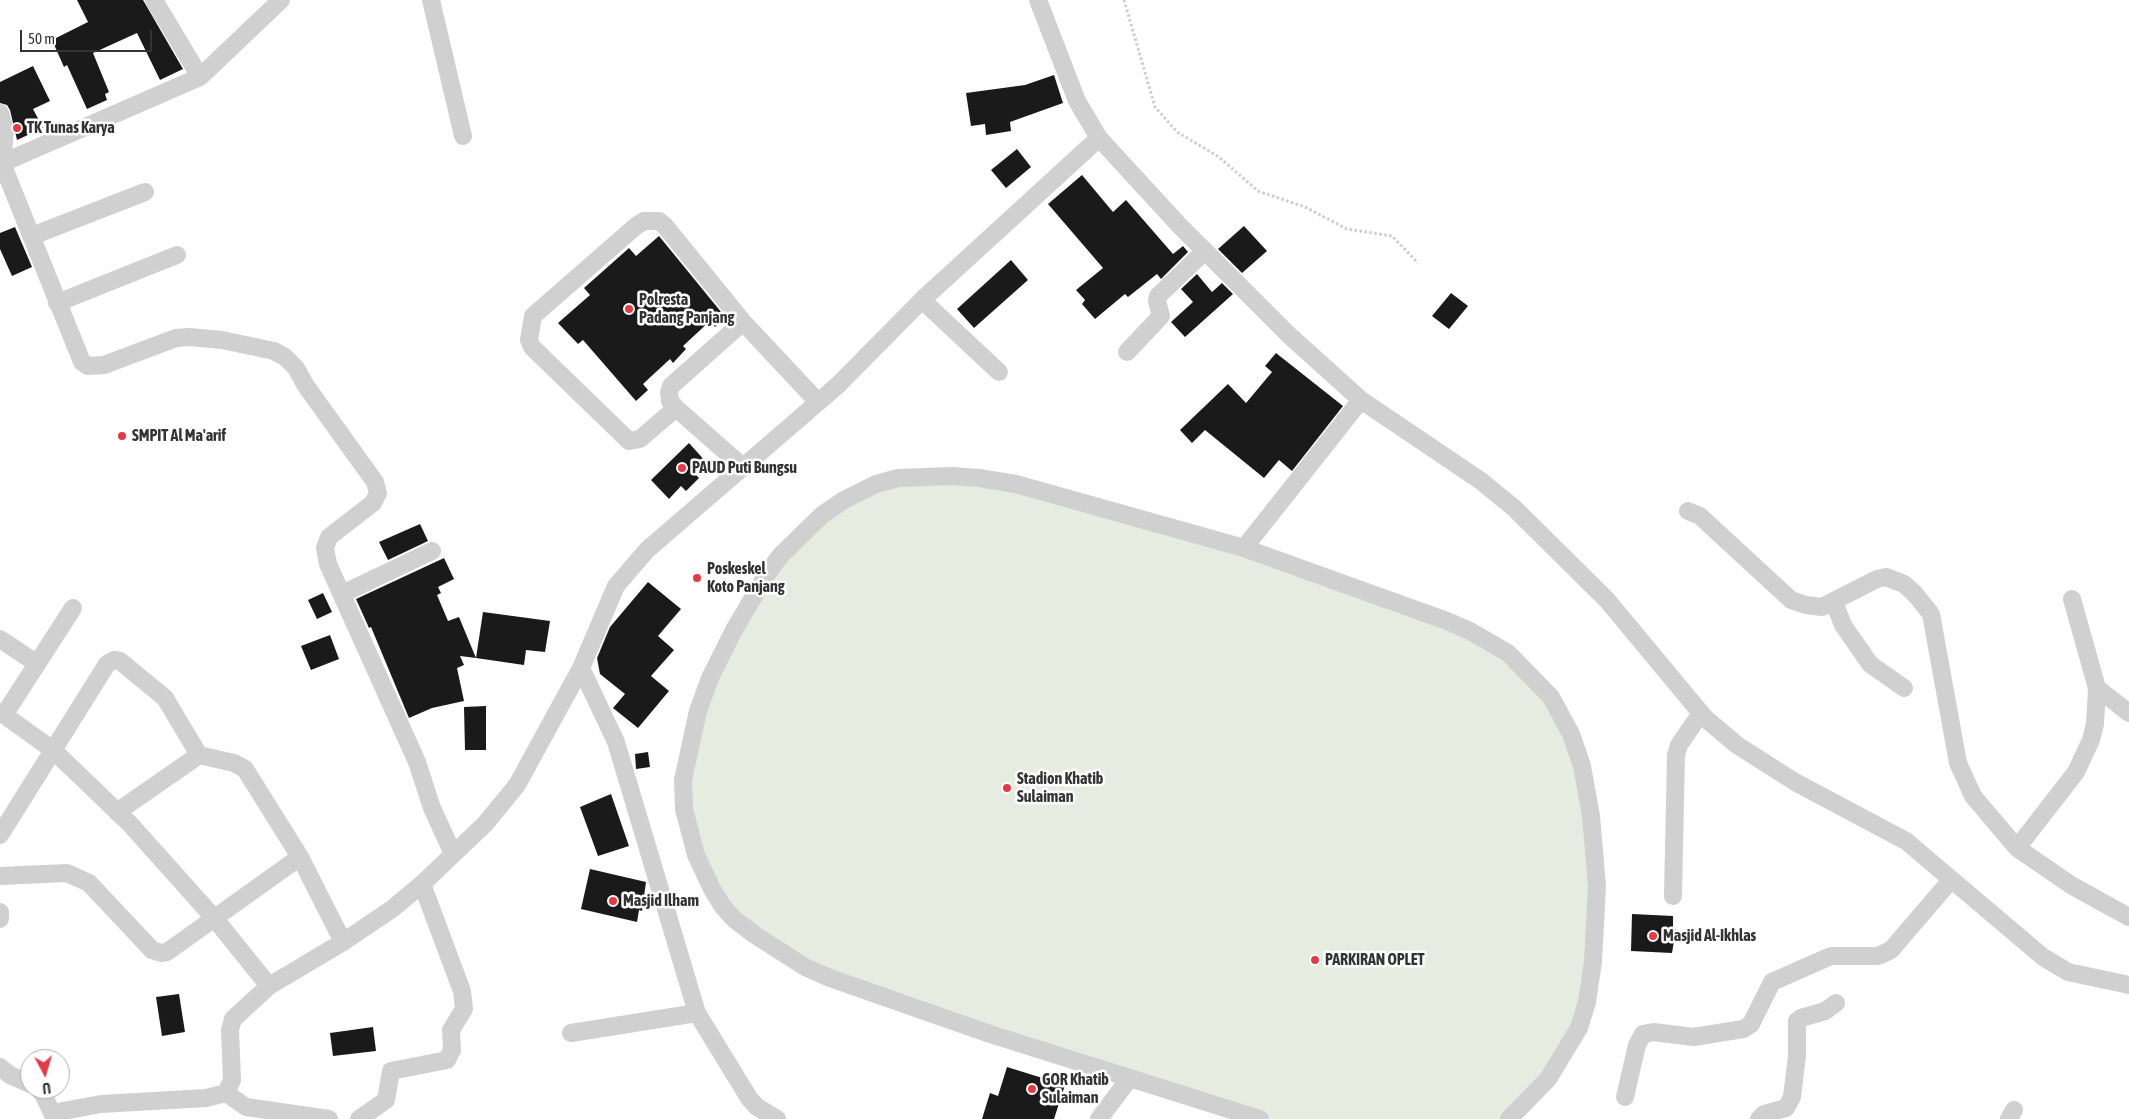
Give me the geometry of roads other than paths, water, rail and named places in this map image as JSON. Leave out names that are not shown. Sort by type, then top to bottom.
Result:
[{"type":"street","points":[[154,0],[200,77]]},
{"type":"street","points":[[1,164],[200,77],[281,0]]},
{"type":"street","points":[[431,0],[463,136]]},
{"type":"street","points":[[1038,0],[1077,101],[1099,138],[1205,251],[1290,336],[1361,400],[1481,482],[1514,508],[1607,600],[1701,714],[1737,745],[1795,782],[1906,840],[2043,957],[2068,972],[2129,984]]},
{"type":"street","points":[[0,113],[5,130],[1,164],[32,236],[79,358],[88,366],[104,365],[176,338],[203,337],[274,351],[285,357],[296,368],[377,487],[378,493],[373,503],[335,530],[327,541],[325,548],[328,564],[417,762],[432,808],[453,854]]},
{"type":"street","points":[[46,1099],[55,1116],[101,1104],[206,1098],[226,1092],[232,1080],[230,1024],[233,1019],[269,986],[343,942],[392,909],[422,884],[485,824],[517,785],[581,668],[616,586],[647,550],[817,401],[838,385],[922,300],[1099,138]]},
{"type":"street","points":[[32,236],[145,192]]},
{"type":"street","points":[[676,408],[640,439],[629,441],[532,347],[529,340],[533,316],[644,221],[658,221],[665,226],[743,322],[817,401]]},
{"type":"street","points":[[1127,352],[1161,316],[1157,301],[1158,296],[1205,251]]},
{"type":"street","points":[[57,303],[176,255]]},
{"type":"street","points":[[922,300],[999,372]]},
{"type":"street","points":[[743,322],[671,386],[669,392],[670,401],[676,408],[743,467]]},
{"type":"street","points":[[1244,548],[1361,400]]},
{"type":"street","points":[[1260,1119],[990,1034],[830,978],[786,956],[734,919],[723,907],[708,883],[696,855],[685,820],[683,780],[691,739],[710,678],[734,630],[767,574],[780,556],[822,515],[844,500],[876,484],[916,476],[979,478],[1016,484],[1244,548],[1447,621],[1499,647],[1540,684],[1551,697],[1571,734],[1582,766],[1591,816],[1597,886],[1593,962],[1587,1002],[1579,1028],[1558,1065],[1532,1098],[1509,1119]]},
{"type":"street","points":[[1688,511],[1704,520],[1717,534],[1791,600],[1806,605],[1822,607],[1867,584],[1886,577],[1904,584],[1926,604],[1931,614],[1958,763],[1973,796],[2017,848],[2071,885],[2127,914]]},
{"type":"street","points":[[342,594],[432,551]]},
{"type":"street","points":[[2017,848],[2076,772],[2091,740],[2095,724],[2097,688],[2072,599]]},
{"type":"street","points":[[1834,602],[1843,625],[1870,664],[1904,688]]},
{"type":"street","points":[[73,608],[2,713],[53,750],[117,812],[215,918],[269,986]]},
{"type":"street","points":[[0,639],[36,663]]},
{"type":"street","points":[[0,835],[107,664],[117,660],[165,698],[199,755],[234,764],[245,769],[300,857],[343,942]]},
{"type":"street","points":[[581,668],[616,742],[697,1013],[749,1098],[757,1107],[777,1119]]},
{"type":"street","points":[[2097,688],[2129,713]]},
{"type":"street","points":[[1673,896],[1676,755],[1679,745],[1701,714]]},
{"type":"street","points":[[117,812],[199,755]]},
{"type":"street","points":[[0,876],[67,873],[74,876],[94,887],[152,950],[161,953],[167,952],[300,857]]},
{"type":"street","points":[[1625,1097],[1637,1044],[1643,1034],[1653,1032],[1694,1037],[1744,1029],[1751,1024],[1772,982],[1810,967],[1827,956],[1878,956],[1891,950],[1951,880]]},
{"type":"street","points":[[359,1119],[386,1100],[388,1077],[391,1071],[447,1060],[452,1050],[451,1030],[464,1009],[462,991],[422,884]]},
{"type":"street","points":[[0,912],[0,919]]},
{"type":"street","points":[[1759,1119],[1764,1114],[1786,1108],[1792,1098],[1797,1056],[1797,1021],[1825,1011],[1836,1003]]},
{"type":"street","points":[[571,1033],[697,1013]]},
{"type":"street","points":[[0,1067],[20,1080]]},
{"type":"street","points":[[1100,1119],[1130,1079]]},
{"type":"street","points":[[226,1092],[246,1107],[329,1119]]},
{"type":"place","name":"TK Tunas Karya","points":[[17,128]]},
{"type":"place","name":"Polresta Padang Panjang","points":[[629,309]]},
{"type":"place","name":"SMPIT Al Ma'arif","points":[[122,436]]},
{"type":"place","name":"PAUD Puti Bungsu","points":[[682,468]]},
{"type":"place","name":"Poskeskel Koto Panjang","points":[[697,578]]},
{"type":"place","name":"Stadion Khatib Sulaiman","points":[[1007,788]]},
{"type":"place","name":"Masjid Ilham","points":[[613,901]]},
{"type":"place","name":"Masjid Al-Ikhlas","points":[[1653,936]]},
{"type":"place","name":"PARKIRAN OPLET","points":[[1315,960]]},
{"type":"place","name":"GOR Khatib Sulaiman","points":[[1032,1089]]}]
